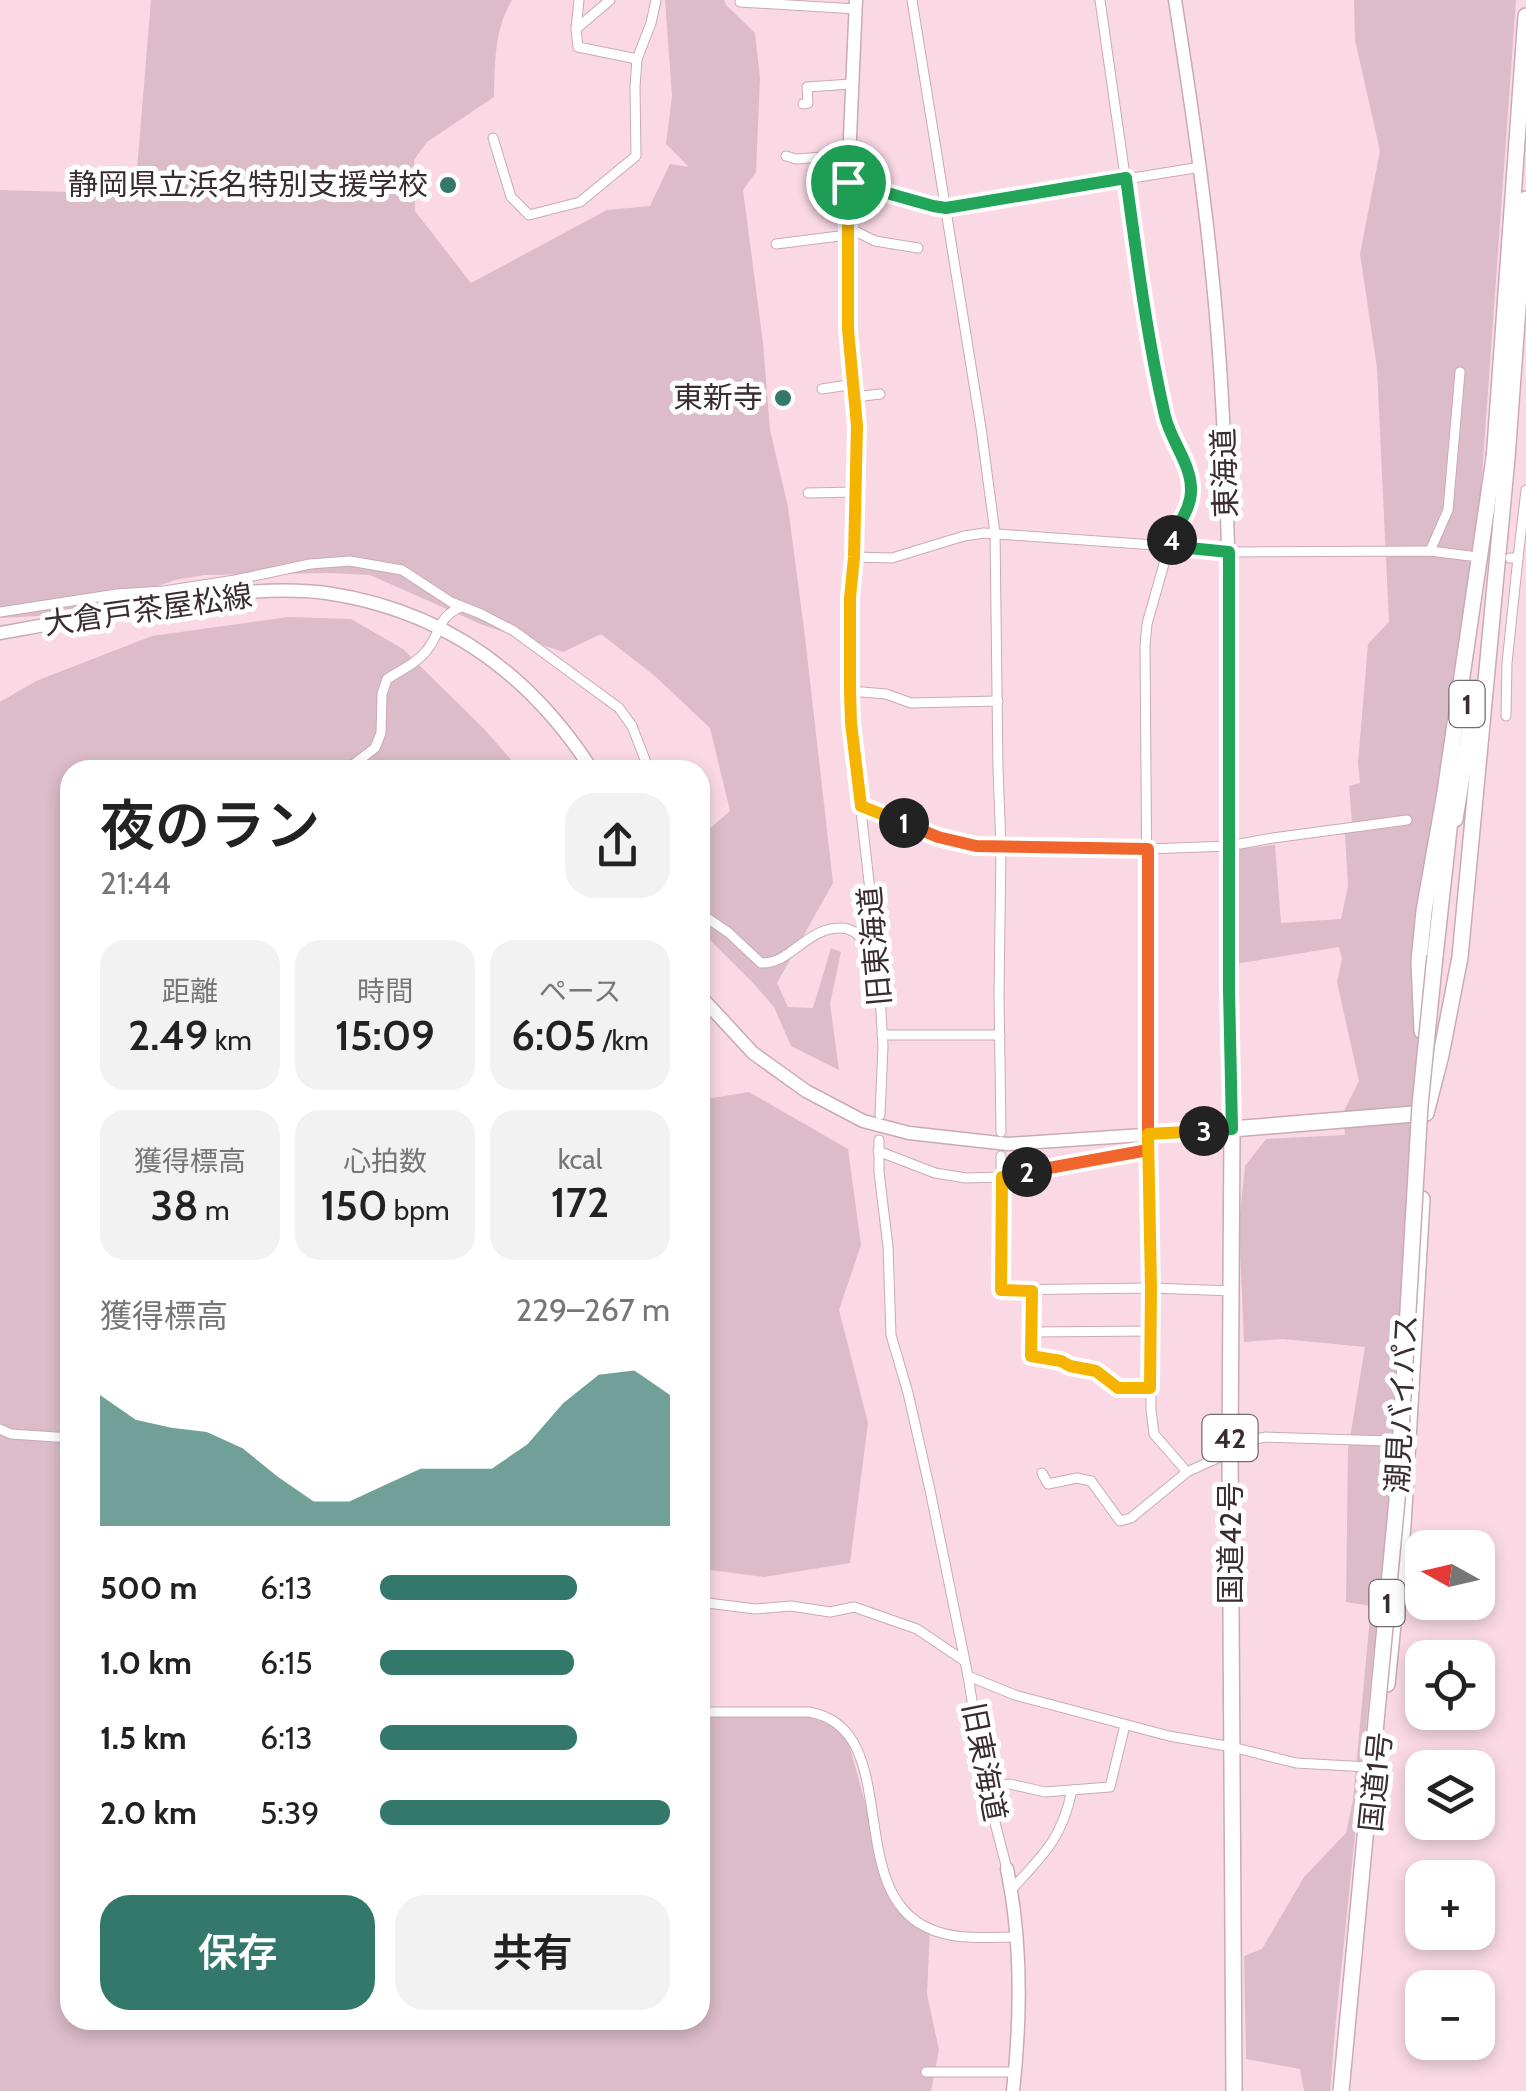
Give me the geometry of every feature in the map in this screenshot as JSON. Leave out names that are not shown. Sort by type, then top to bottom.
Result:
[{"type":"highway","name":"1","points":[[1495,451],[1526,16]]},
{"type":"highway","name":"1","points":[[1498,536],[1526,199]]},
{"type":"highway","name":"潮見バイパス","points":[[1345,2091],[1395,1518],[1420,1105],[1446,848],[1481,598],[1495,451]]},
{"type":"highway","points":[[1426,1113],[1420,961],[1424,911],[1495,451]]},
{"type":"highway","name":"潮見バイパス","points":[[1435,956],[1498,536]]},
{"type":"highway","points":[[1426,1113],[1460,957],[1498,536]]},
{"type":"highway","points":[[1232,1129],[1426,1113]]},
{"type":"highway","name":"国道1号","points":[[1345,2091],[1382,1767],[1404,1506],[1426,1113]]},
{"type":"highway","name":"国道42号","points":[[1232,1129],[1234,2091]]},
{"type":"street","points":[[579,0],[578,47],[637,58]]},
{"type":"street","points":[[576,29],[610,0]]},
{"type":"street","points":[[492,138],[512,198],[529,214],[580,202],[636,156],[637,58],[656,0]]},
{"type":"street","points":[[912,0],[995,533],[1002,848],[1001,1132]]},
{"type":"street","points":[[1100,0],[1146,324],[1166,422],[1192,492],[1169,546],[1147,624],[1146,645],[1150,1388],[1154,1434],[1187,1472]]},
{"type":"street","name":"東海道","points":[[1175,0],[1201,167],[1216,306],[1229,552],[1232,1129]]},
{"type":"street","points":[[740,2],[856,5]]},
{"type":"street","name":"旧東海道","points":[[856,5],[847,231],[856,492],[850,691],[879,992],[880,1114]]},
{"type":"street","points":[[802,104],[808,104],[807,87],[851,84]]},
{"type":"street","points":[[786,156],[849,154]]},
{"type":"street","points":[[848,182],[946,208],[1201,167]]},
{"type":"street","points":[[776,244],[847,231],[875,241],[918,248]]},
{"type":"street","points":[[1430,551],[1448,510],[1460,372]]},
{"type":"street","points":[[822,389],[854,384]]},
{"type":"street","points":[[855,397],[880,394]]},
{"type":"street","points":[[1506,716],[1514,558],[1526,490]]},
{"type":"street","points":[[808,493],[856,492]]},
{"type":"street","points":[[854,557],[892,558],[964,536],[995,533],[1229,552],[1430,551],[1470,556]]},
{"type":"street","points":[[0,612],[105,595],[164,591],[310,564],[350,561],[402,570],[461,607],[514,631],[567,667],[619,708],[632,726],[645,760]]},
{"type":"street","name":"大倉戸茶屋松線","points":[[0,633],[209,595],[324,593],[379,604],[420,618],[470,644],[520,682],[562,727],[585,760]]},
{"type":"street","points":[[359,760],[374,748],[381,732],[382,694],[387,679],[415,662],[429,648],[448,614],[461,607]]},
{"type":"street","points":[[850,691],[886,694],[910,704],[998,702]]},
{"type":"street","points":[[861,806],[938,837],[1002,848],[1229,846],[1407,820]]},
{"type":"street","points":[[710,920],[761,963],[780,959],[814,934],[833,928],[858,932],[865,946],[872,992],[879,992]]},
{"type":"street","points":[[710,1006],[753,1053],[806,1091],[863,1121],[909,1133],[1008,1144],[1232,1129]]},
{"type":"street","points":[[882,1036],[1000,1035]]},
{"type":"street","name":"旧東海道","points":[[1002,1177],[966,1178],[935,1173],[878,1146],[892,1335],[930,1490],[986,1788],[1011,1890],[1017,1937],[1018,2004],[1013,2091]]},
{"type":"street","points":[[1002,1177],[1148,1150]]},
{"type":"street","points":[[1001,1156],[1001,1290],[1233,1291]]},
{"type":"street","points":[[1032,1291],[1031,1356],[1096,1371],[1118,1388],[1150,1388]]},
{"type":"street","points":[[1032,1332],[1150,1331]]},
{"type":"street","points":[[0,1429],[12,1434],[60,1438]]},
{"type":"street","points":[[1042,1473],[1048,1484],[1078,1478],[1091,1481],[1120,1521],[1131,1518],[1187,1472],[1245,1441],[1266,1437],[1389,1442]]},
{"type":"street","points":[[710,1603],[754,1608],[791,1606],[830,1612],[854,1608],[917,1629],[964,1660]]},
{"type":"street","points":[[968,1676],[1015,1695],[1169,1736],[1296,1763],[1382,1767]]},
{"type":"street","points":[[710,1712],[826,1715],[856,1745],[883,1872],[894,1899],[922,1926],[940,1933],[1017,1937]]},
{"type":"street","points":[[986,1788],[1010,1784],[1045,1792],[1110,1787],[1125,1725]]},
{"type":"street","points":[[1011,1890],[1055,1839],[1066,1818],[1072,1790]]},
{"type":"street","points":[[926,2072],[1015,2072]]},
{"type":"shaded area","points":[[151,0],[512,0],[499,35],[494,97],[427,142],[414,160],[415,211],[471,283],[607,210],[650,206],[670,164],[689,167],[666,144],[672,96],[665,0],[724,0],[755,33],[760,78],[756,172],[743,190],[770,430],[788,507],[833,883],[777,983],[788,1007],[813,1008],[831,948],[841,952],[830,1004],[839,1070],[791,1046],[774,1007],[710,940],[710,828],[730,811],[710,728],[656,677],[601,634],[563,652],[483,625],[370,575],[330,573],[204,575],[175,580],[111,602],[38,616],[0,618],[0,190],[135,194]]},
{"type":"shaded area","points":[[1354,0],[1516,0],[1481,489],[1428,929],[1394,1454],[1330,2091],[1304,2091],[1300,2069],[1246,2059],[1244,1956],[1262,1949],[1304,1877],[1346,1833],[1353,1800],[1371,1606],[1346,1602],[1348,1450],[1365,1347],[1283,1339],[1244,1342],[1239,1224],[1245,1166],[1266,1139],[1345,1135],[1343,1113],[1359,1081],[1337,982],[1342,959],[1339,947],[1235,964],[1234,850],[1275,845],[1281,923],[1341,919],[1348,886],[1345,833],[1352,823],[1349,786],[1360,783],[1358,763],[1368,644],[1389,622],[1377,368],[1360,254],[1380,151],[1355,40]]},
{"type":"shaded area","points":[[289,617],[351,619],[403,649],[511,760],[60,760],[60,2030],[710,2030],[710,1713],[816,1713],[845,1730],[888,1885],[930,1929],[927,1994],[939,2050],[931,2091],[0,2091],[0,702],[36,681],[152,636]]},
{"type":"shaded area","points":[[749,1092],[848,1149],[861,1245],[839,1310],[868,1423],[850,1563],[764,1577],[710,1570],[710,1098]]},
{"type":"place","name":"静岡県立浜名特別支援学校","points":[[448,185]]},
{"type":"place","name":"東新寺","points":[[783,398]]},
{"type":"route","points":[[1126,178],[1146,324],[1166,422],[1192,492],[1169,546],[1229,552],[1232,1129],[1148,1134],[1150,1388],[1118,1388],[1096,1371],[1031,1356],[1032,1291],[1001,1290],[1000,1218],[1002,1177],[1148,1150],[1147,994],[1148,849],[976,846],[938,837],[861,806],[850,691],[857,426],[846,292],[848,182],[946,208],[1126,178]]}]
